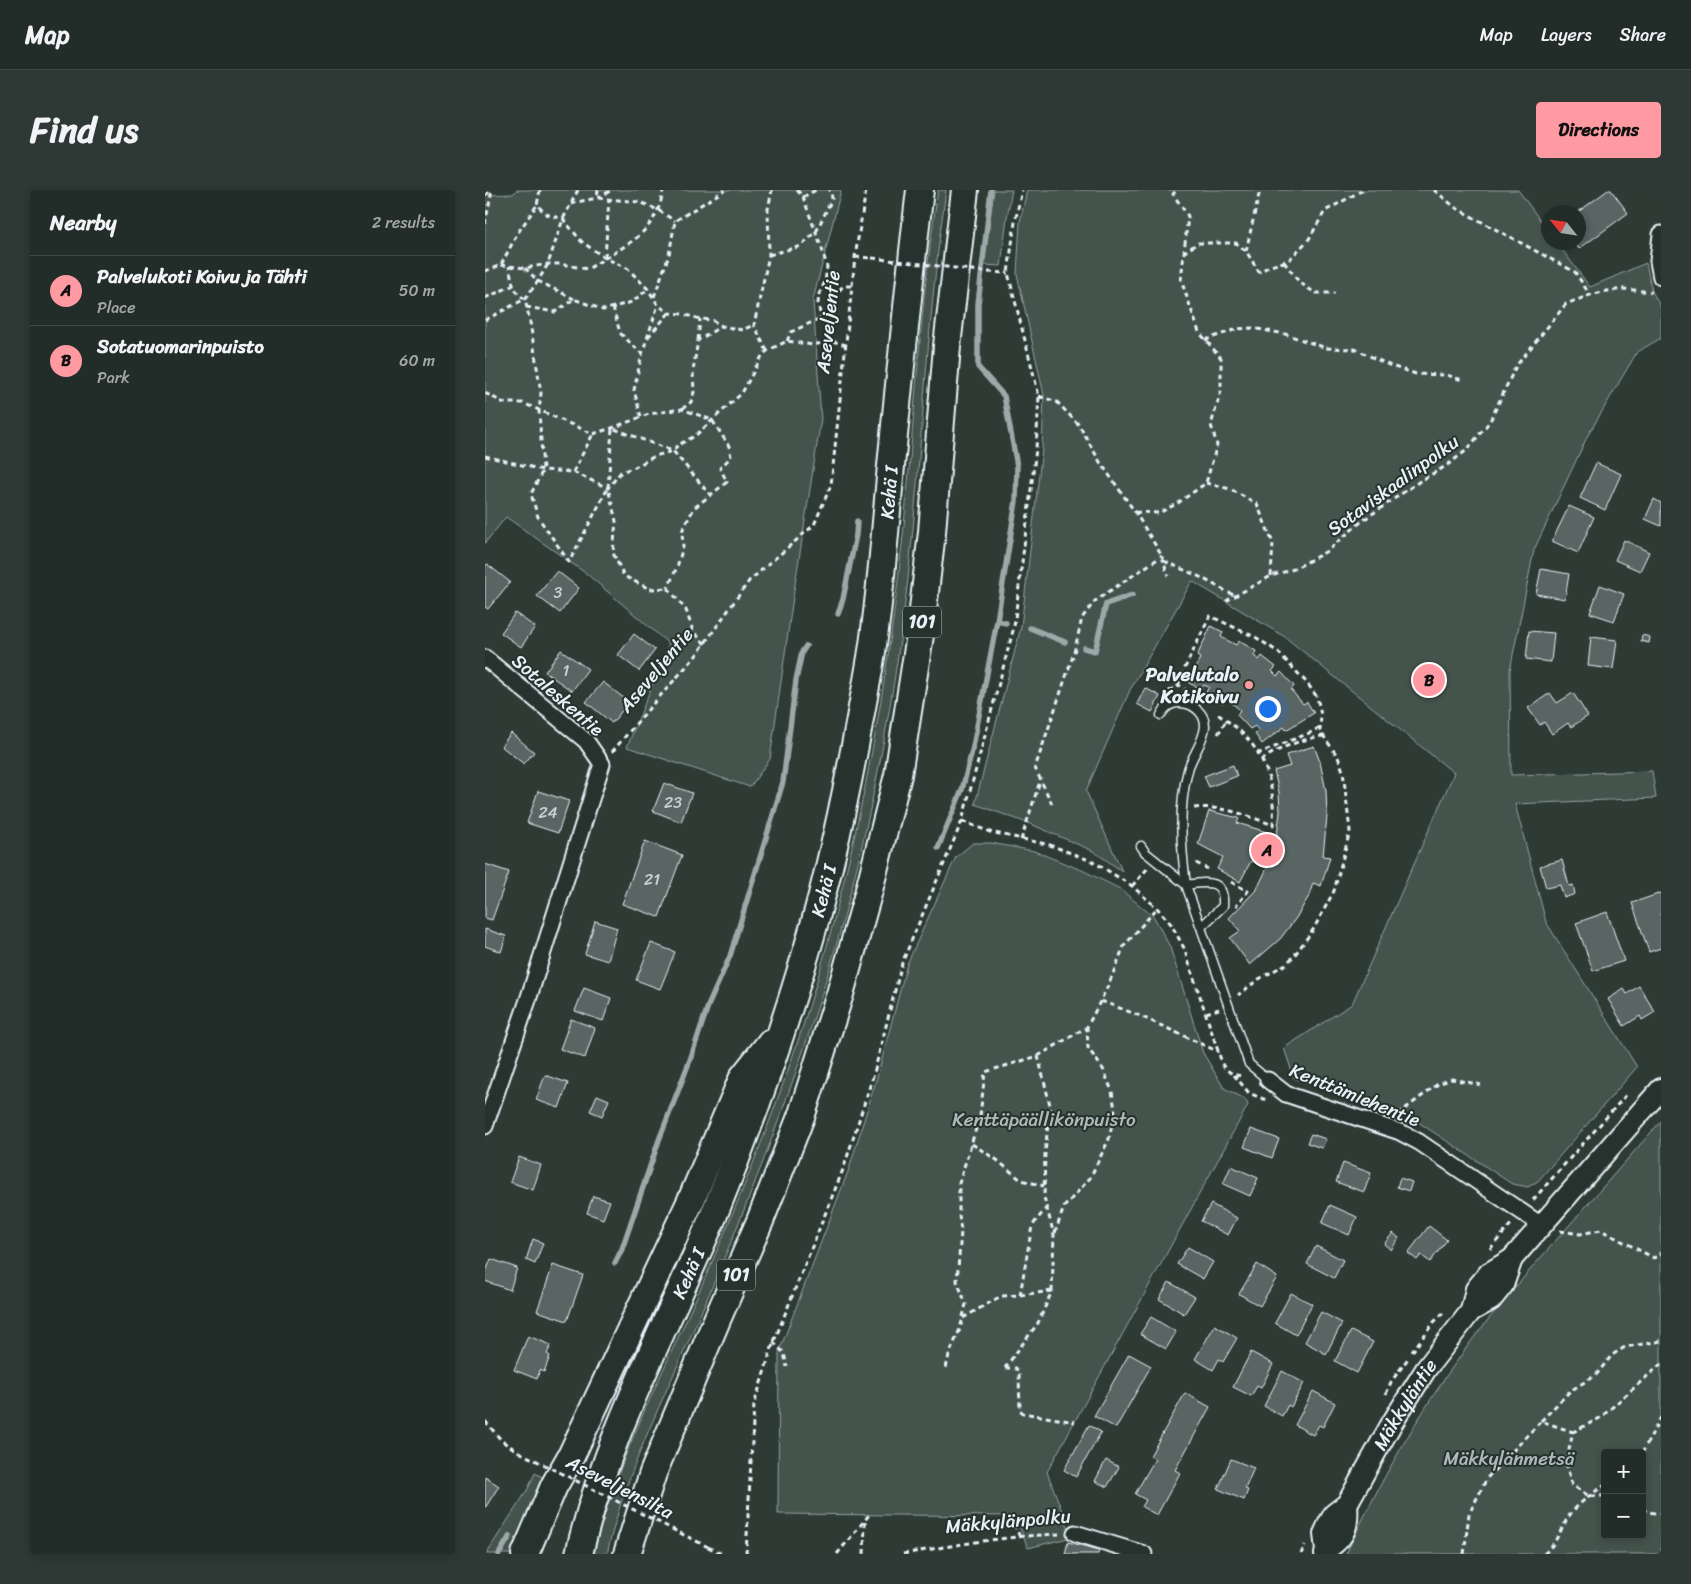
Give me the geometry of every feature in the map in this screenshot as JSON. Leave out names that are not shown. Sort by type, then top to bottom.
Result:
[{"type":"highway","name":"Kehä I","points":[[579,1554],[584,1530],[611,1450],[713,1216],[750,1119],[783,1027],[805,958],[824,887],[846,791],[875,630],[907,300],[920,190]]},
{"type":"highway","name":"101","points":[[627,1554],[653,1473],[715,1322],[760,1221],[802,1114],[840,994],[896,784],[924,607],[947,346],[965,190]]},
{"type":"highway","name":"101","points":[[554,1486],[571,1456],[692,1198],[743,1077],[783,1027]]},
{"type":"highway","points":[[525,1554],[554,1486]]},
{"type":"street","points":[[1661,234],[1658,261],[1661,277]]},
{"type":"street","name":"Sotaleskentie","points":[[485,658],[586,741],[602,764]]},
{"type":"street","points":[[485,1126],[489,1101],[533,984],[602,764]]},
{"type":"street","name":"Kenttämiehentie","points":[[1268,1080],[1286,1094],[1401,1132],[1419,1142],[1536,1231]]},
{"type":"street","name":"Mäkkyläntie","points":[[1326,1552],[1324,1534],[1334,1514],[1347,1504],[1392,1423],[1426,1369],[1471,1311],[1476,1289],[1489,1273],[1512,1259],[1661,1089]]},
{"type":"street","name":"Mäkkylänpolku","points":[[1075,1533],[1145,1554]]},
{"type":"lane","points":[[1161,714],[1164,708],[1170,704],[1180,702],[1191,706],[1201,713],[1205,725],[1202,739],[1189,768],[1184,794],[1182,854],[1187,885],[1249,1064],[1268,1080]]},
{"type":"lane","points":[[1141,846],[1145,852],[1187,885],[1208,882],[1220,888],[1224,895],[1223,906],[1201,926]]},
{"type":"lane","points":[[544,1533],[554,1486]]},
{"type":"path","points":[[485,195],[491,190]]},
{"type":"path","points":[[485,224],[491,190]]},
{"type":"path","points":[[501,265],[517,234],[537,205],[540,190]]},
{"type":"path","points":[[485,320],[525,299],[538,281],[548,264],[563,220],[578,190]]},
{"type":"path","points":[[597,198],[598,190]]},
{"type":"path","points":[[571,204],[597,198],[612,190]]},
{"type":"path","points":[[485,271],[501,265],[525,268],[548,264],[589,269],[632,242],[645,231],[658,210],[663,190]]},
{"type":"path","points":[[653,298],[669,255],[675,221],[724,190]]},
{"type":"path","points":[[767,351],[754,325],[769,255],[768,209],[772,190]]},
{"type":"path","points":[[797,190],[803,198],[827,267],[825,282],[819,294],[818,303],[821,318]]},
{"type":"path","points":[[803,198],[816,190]]},
{"type":"path","points":[[769,255],[801,246],[816,232],[832,199],[831,191],[829,190]]},
{"type":"path","name":"Aseveljentie","points":[[602,764],[695,657],[749,581],[814,525],[831,485],[855,257],[866,190]]},
{"type":"path","points":[[746,1554],[753,1405],[773,1342],[844,1167],[874,1073],[902,963],[962,821],[1014,627],[1036,449],[1039,396],[1009,273],[1015,222],[1022,190]]},
{"type":"path","points":[[1135,512],[1159,513],[1178,503],[1206,483],[1217,446],[1211,425],[1221,391],[1221,358],[1199,332],[1181,280],[1188,216],[1173,194],[1177,190]]},
{"type":"path","points":[[1246,252],[1259,190]]},
{"type":"path","points":[[1183,253],[1197,242],[1236,243],[1246,252],[1259,272],[1289,260],[1309,239],[1325,210],[1363,190]]},
{"type":"path","points":[[1434,190],[1456,208],[1575,272],[1590,295]]},
{"type":"path","points":[[597,198],[640,202],[658,210],[675,221]]},
{"type":"path","points":[[605,258],[609,199]]},
{"type":"path","points":[[537,205],[546,214],[563,220],[582,242],[605,258],[627,268],[648,289],[657,305],[669,313],[712,320],[722,326],[742,330],[754,325]]},
{"type":"path","points":[[855,257],[1009,273]]},
{"type":"path","points":[[1284,262],[1299,282],[1315,293],[1335,293]]},
{"type":"path","points":[[509,266],[518,294],[525,299],[541,393],[539,411],[543,470],[531,494],[538,517],[569,562],[607,488],[621,472],[655,456],[673,451],[695,436],[742,393],[762,356],[767,351],[787,341],[813,345],[832,341],[845,345]]},
{"type":"path","points":[[525,268],[538,281],[603,310],[632,302],[648,289]]},
{"type":"path","points":[[485,298],[514,285]]},
{"type":"path","points":[[787,341],[791,332],[828,315],[836,294],[843,286],[852,286]]},
{"type":"path","name":"Sotaviskaalinpolku","points":[[1226,601],[1271,576],[1294,569],[1327,552],[1363,522],[1467,450],[1490,421],[1516,366],[1566,304],[1590,295],[1624,288],[1653,292]]},
{"type":"path","points":[[526,307],[555,312],[574,298]]},
{"type":"path","points":[[641,417],[634,390],[646,339],[657,305]]},
{"type":"path","points":[[613,307],[621,334],[642,354]]},
{"type":"path","points":[[646,339],[669,313]]},
{"type":"path","points":[[682,409],[691,402],[693,392],[693,371],[700,319]]},
{"type":"path","points":[[698,340],[722,326]]},
{"type":"path","points":[[1205,340],[1237,328],[1252,328],[1285,334],[1326,348],[1355,349],[1391,366],[1416,374],[1447,375],[1462,380]]},
{"type":"path","points":[[485,393],[504,403],[523,403],[593,434],[649,414],[682,409],[712,420],[729,446],[731,457],[720,468],[727,482],[694,508],[682,531],[683,547],[669,588]]},
{"type":"path","points":[[1039,396],[1057,402],[1079,425],[1100,462],[1135,512],[1162,556],[1168,576]]},
{"type":"path","points":[[611,428],[607,488],[616,521],[613,553],[624,576],[651,589],[669,588]]},
{"type":"path","points":[[611,428],[673,451],[711,496]]},
{"type":"path","points":[[573,472],[593,434]]},
{"type":"path","points":[[485,456],[543,470],[573,472],[607,488]]},
{"type":"path","points":[[1206,483],[1230,489],[1257,504],[1273,543],[1271,576]]},
{"type":"path","points":[[1052,804],[1035,768],[1074,653],[1082,618],[1095,600],[1162,556]]},
{"type":"path","points":[[1164,561],[1236,596]]},
{"type":"path","points":[[669,588],[687,610],[693,631],[705,644]]},
{"type":"path","points":[[1179,685],[1179,680],[1210,616],[1257,638],[1278,652],[1307,683],[1317,697],[1321,715],[1320,732],[1338,757],[1343,771],[1349,832],[1334,891],[1313,930],[1294,956],[1286,964],[1259,979]]},
{"type":"path","points":[[1215,740],[1226,721]]},
{"type":"path","points":[[1259,757],[1320,727]]},
{"type":"path","points":[[1259,757],[1311,738],[1323,736]]},
{"type":"path","points":[[1194,808],[1205,806],[1244,815],[1273,825],[1274,802],[1267,771],[1259,757]]},
{"type":"path","points":[[1021,840],[1041,780]]},
{"type":"path","points":[[1194,816],[1195,802]]},
{"type":"path","points":[[962,821],[990,832],[1050,846],[1094,862],[1132,886],[1157,908],[1171,924],[1184,948],[1223,1066],[1234,1075],[1249,1093],[1269,1101]]},
{"type":"path","points":[[1195,856],[1198,883]]},
{"type":"path","points":[[1054,1235],[1064,1207],[1091,1178],[1109,1139],[1115,1110],[1112,1091],[1103,1069],[1088,1048],[1087,1027],[1101,1001],[1124,946],[1157,908]]},
{"type":"path","points":[[1234,987],[1237,996]]},
{"type":"path","points":[[1101,1001],[1138,1014],[1219,1052]]},
{"type":"path","points":[[946,1368],[949,1354],[961,1329],[966,1304],[957,1281],[961,1232],[959,1183],[980,1116],[985,1072],[1038,1056],[1087,1027]]},
{"type":"path","points":[[1038,1056],[1050,1105],[1045,1153],[1044,1197],[1054,1235],[1052,1291],[1038,1323],[1005,1368],[1016,1368],[1019,1375],[1020,1410],[1023,1413],[1075,1422]]},
{"type":"path","name":"Kenttämiehentie","points":[[1234,1075],[1268,1080]]},
{"type":"path","points":[[1381,1126],[1438,1084],[1452,1079],[1481,1085]]},
{"type":"path","points":[[972,1144],[997,1160],[1021,1180],[1045,1186]]},
{"type":"path","points":[[1020,1295],[1032,1226],[1047,1206]]},
{"type":"path","points":[[1505,1221],[1508,1228]]},
{"type":"path","points":[[1536,1231],[1541,1238],[1553,1230],[1580,1234],[1601,1230],[1654,1258],[1661,1253]]},
{"type":"path","points":[[963,1319],[1001,1296],[1052,1291]]},
{"type":"path","points":[[1464,1554],[1469,1514],[1487,1478],[1570,1391],[1596,1375],[1611,1355],[1625,1347],[1661,1341]]},
{"type":"path","points":[[773,1342],[784,1353],[787,1367]]},
{"type":"path","points":[[1541,1421],[1573,1432],[1600,1418],[1661,1364]]},
{"type":"path","points":[[1644,1449],[1661,1417]]},
{"type":"path","name":"Aseveljensilta","points":[[485,1421],[502,1441],[519,1452],[723,1554]]},
{"type":"path","points":[[1573,1432],[1566,1462],[1572,1485],[1589,1496],[1601,1496]]},
{"type":"path","points":[[1544,1554],[1550,1549],[1569,1516],[1589,1496],[1601,1488]]},
{"type":"path","points":[[1646,1511],[1661,1514]]},
{"type":"path","points":[[837,1554],[869,1515]]},
{"type":"path","points":[[1009,1516],[1020,1537]]},
{"type":"path","points":[[864,1554],[865,1520]]},
{"type":"path","name":"Mäkkylänpolku","points":[[903,1554],[955,1544],[1075,1533]]},
{"type":"path","points":[[923,1554],[926,1550]]},
{"type":"green space","points":[[517,190],[841,190],[813,300],[821,419],[770,759],[750,787],[627,747],[669,644],[587,574],[506,517],[485,543],[485,195],[513,194]]},
{"type":"green space","points":[[938,190],[946,190],[929,335],[908,579],[894,683],[864,838],[823,990],[764,1158],[697,1322],[635,1465],[624,1494],[607,1554],[594,1554],[612,1493],[635,1433],[724,1234],[758,1152],[803,1026],[843,884],[866,784],[884,682],[898,580],[925,287]]},
{"type":"green space","points":[[994,190],[1012,190],[1001,266],[984,265]]},
{"type":"green space","points":[[1027,190],[1518,190],[1541,221],[1541,250],[1562,250],[1590,287],[1646,263],[1652,291],[1661,308],[1661,338],[1637,352],[1588,435],[1534,550],[1510,670],[1511,775],[1652,771],[1656,798],[1515,804],[1546,922],[1637,1067],[1538,1181],[1528,1187],[1512,1184],[1415,1120],[1294,1078],[1284,1048],[1352,1004],[1454,773],[1285,637],[1192,581],[1130,690],[1086,791],[1122,871],[1093,851],[1033,825],[975,804],[1021,627],[1042,449],[1044,395],[1017,274],[1020,222]]},
{"type":"green space","name":"Kenttäpäällikönpuisto","points":[[973,843],[991,843],[1034,851],[1084,871],[1120,889],[1154,917],[1170,947],[1203,1053],[1224,1088],[1245,1099],[1248,1105],[1047,1472],[1072,1537],[1028,1548],[1015,1516],[778,1514],[779,1352],[849,1169],[878,1074],[907,964],[956,857]]},
{"type":"green space","name":"Mäkkylänmetsä","points":[[1661,1121],[1661,1554],[1346,1554],[1372,1501],[1431,1399],[1490,1317]]},
{"type":"green space","points":[[535,1473],[546,1479],[514,1554],[486,1554],[528,1489]]},
{"type":"building","points":[[1608,190],[1611,190],[1628,213],[1586,244],[1586,206]]},
{"type":"building","points":[[1596,463],[1621,474],[1605,510],[1580,498]]},
{"type":"building","points":[[1654,499],[1661,503],[1661,526],[1645,519]]},
{"type":"building","points":[[1569,506],[1594,517],[1578,553],[1552,541]]},
{"type":"building","points":[[1624,540],[1649,552],[1640,571],[1615,560]]},
{"type":"building","points":[[487,564],[510,582],[488,609],[485,607],[485,567]]},
{"type":"building","points":[[1541,569],[1569,574],[1565,599],[1536,594]]},
{"type":"building","points":[[557,571],[579,588],[560,613],[537,596]]},
{"type":"building","points":[[1600,585],[1624,594],[1614,621],[1590,613]]},
{"type":"building","points":[[515,613],[535,627],[521,647],[501,633]]},
{"type":"building","name":"Palvelutalo Kotikoivu","points":[[1211,626],[1223,632],[1221,637],[1236,645],[1239,641],[1256,651],[1254,656],[1259,660],[1262,656],[1276,667],[1272,671],[1277,676],[1281,672],[1294,686],[1291,690],[1303,704],[1307,702],[1314,713],[1286,730],[1284,727],[1262,744],[1255,734],[1259,731],[1255,726],[1250,729],[1237,715],[1240,710],[1226,698],[1223,703],[1206,692],[1209,687],[1203,685],[1201,689],[1189,683],[1200,658],[1197,656]]},
{"type":"building","points":[[1529,631],[1554,633],[1551,662],[1526,659]]},
{"type":"building","points":[[634,634],[655,650],[639,671],[618,655]]},
{"type":"building","points":[[1642,635],[1650,637],[1649,643],[1641,641]]},
{"type":"building","points":[[1591,637],[1617,640],[1613,669],[1588,666]]},
{"type":"building","points":[[561,650],[588,669],[572,691],[545,672]]},
{"type":"building","points":[[603,682],[629,702],[612,723],[586,702]]},
{"type":"building","points":[[646,684],[650,687],[644,693],[641,690]]},
{"type":"building","points":[[1145,688],[1160,696],[1152,712],[1137,704]]},
{"type":"building","points":[[1550,693],[1557,703],[1573,693],[1588,716],[1571,727],[1568,723],[1552,734],[1544,722],[1540,725],[1528,708]]},
{"type":"building","points":[[511,733],[534,752],[524,764],[501,746]]},
{"type":"building","points":[[1314,746],[1320,762],[1326,791],[1327,816],[1323,856],[1330,857],[1321,886],[1313,883],[1309,896],[1296,918],[1280,939],[1250,965],[1230,938],[1240,931],[1229,918],[1257,889],[1268,866],[1251,861],[1240,882],[1217,869],[1223,857],[1198,844],[1209,811],[1239,818],[1237,823],[1277,835],[1280,812],[1279,792],[1274,771],[1290,766],[1286,755]]},
{"type":"building","points":[[1233,765],[1237,776],[1209,787],[1204,776]]},
{"type":"building","points":[[664,783],[692,793],[681,822],[653,811]]},
{"type":"building","points":[[538,791],[569,801],[558,833],[527,823]]},
{"type":"building","points":[[645,841],[682,855],[659,917],[622,904]]},
{"type":"building","points":[[1562,860],[1569,886],[1573,885],[1575,894],[1564,898],[1560,885],[1546,888],[1540,866]]},
{"type":"building","points":[[485,864],[509,872],[492,920],[485,918]]},
{"type":"building","points":[[1661,893],[1661,948],[1649,952],[1632,903]]},
{"type":"building","points":[[1607,912],[1624,961],[1593,971],[1576,923]]},
{"type":"building","points":[[595,921],[617,928],[608,961],[585,954]]},
{"type":"building","points":[[485,929],[506,936],[501,952],[485,946]]},
{"type":"building","points":[[651,943],[675,952],[660,989],[636,980]]},
{"type":"building","points":[[1639,986],[1655,1012],[1642,1020],[1640,1016],[1624,1026],[1608,999],[1624,989],[1627,994]]},
{"type":"building","points":[[584,988],[611,998],[603,1021],[575,1011]]},
{"type":"building","points":[[571,1019],[595,1028],[585,1058],[560,1049]]},
{"type":"building","points":[[545,1075],[568,1083],[559,1108],[536,1100]]},
{"type":"building","points":[[597,1095],[609,1100],[602,1116],[590,1111]]},
{"type":"building","points":[[1251,1129],[1279,1139],[1272,1158],[1244,1147]]},
{"type":"building","points":[[1311,1134],[1326,1139],[1322,1148],[1307,1143]]},
{"type":"building","points":[[519,1157],[541,1165],[533,1190],[510,1182]]},
{"type":"building","points":[[1343,1163],[1371,1173],[1364,1192],[1336,1182]]},
{"type":"building","points":[[1231,1166],[1258,1178],[1250,1196],[1223,1184]]},
{"type":"building","points":[[1400,1178],[1412,1182],[1409,1191],[1397,1187]]},
{"type":"building","points":[[593,1196],[610,1201],[603,1219],[587,1213]]},
{"type":"building","points":[[1211,1204],[1237,1218],[1228,1235],[1201,1221]]},
{"type":"building","points":[[1330,1205],[1357,1217],[1349,1235],[1322,1223]]},
{"type":"building","points":[[1429,1226],[1447,1240],[1430,1262],[1421,1255],[1417,1260],[1408,1253]]},
{"type":"building","points":[[1393,1233],[1399,1238],[1391,1250],[1384,1244]]},
{"type":"building","points":[[533,1239],[543,1243],[535,1264],[526,1260]]},
{"type":"building","points":[[1316,1246],[1343,1260],[1334,1278],[1307,1264]]},
{"type":"building","points":[[1188,1247],[1213,1262],[1203,1279],[1177,1264]]},
{"type":"building","points":[[491,1259],[517,1268],[510,1290],[485,1281],[485,1274]]},
{"type":"building","points":[[1257,1264],[1277,1277],[1260,1306],[1239,1294]]},
{"type":"building","points":[[553,1265],[583,1275],[567,1321],[537,1311]]},
{"type":"building","points":[[1169,1282],[1195,1297],[1184,1314],[1159,1299]]},
{"type":"building","points":[[1291,1293],[1312,1304],[1296,1335],[1275,1323]]},
{"type":"building","points":[[1321,1312],[1342,1323],[1326,1354],[1305,1342]]},
{"type":"building","points":[[1151,1317],[1176,1332],[1166,1349],[1140,1334]]},
{"type":"building","points":[[1215,1325],[1237,1338],[1223,1362],[1219,1359],[1213,1370],[1195,1359]]},
{"type":"building","points":[[1351,1331],[1373,1342],[1357,1373],[1335,1361]]},
{"type":"building","points":[[528,1336],[551,1345],[547,1354],[550,1356],[544,1372],[540,1370],[537,1379],[514,1370]]},
{"type":"building","points":[[1251,1352],[1273,1364],[1261,1388],[1257,1386],[1251,1396],[1233,1387]]},
{"type":"building","points":[[1129,1354],[1151,1366],[1116,1428],[1094,1416]]},
{"type":"building","points":[[1282,1371],[1304,1383],[1291,1407],[1288,1405],[1282,1416],[1264,1406]]},
{"type":"building","points":[[1313,1391],[1335,1403],[1323,1427],[1319,1425],[1313,1435],[1295,1425]]},
{"type":"building","points":[[1185,1393],[1210,1407],[1175,1470],[1180,1473],[1157,1515],[1142,1507],[1146,1500],[1135,1494],[1155,1459],[1150,1456]]},
{"type":"building","points":[[1089,1425],[1101,1432],[1076,1477],[1064,1470]]},
{"type":"building","points":[[1231,1459],[1254,1468],[1245,1489],[1248,1490],[1244,1500],[1218,1489]]},
{"type":"building","points":[[1106,1460],[1119,1467],[1107,1487],[1095,1481]]},
{"type":"building","points":[[485,1477],[499,1486],[485,1508]]},
{"type":"building","points":[[1068,1542],[1099,1550],[1098,1554],[1065,1554]]},
{"type":"waterway","points":[[938,848],[962,790],[973,747],[997,621],[1016,501],[1017,466],[1004,396],[978,367],[978,304],[991,190]]},
{"type":"waterway","points":[[838,614],[843,599],[857,521]]},
{"type":"waterway","points":[[1084,648],[1095,651],[1106,604],[1132,595]]},
{"type":"waterway","points":[[997,621],[1006,623]]},
{"type":"waterway","points":[[1030,628],[1065,642]]},
{"type":"waterway","points":[[615,1263],[622,1249],[708,1006],[730,956],[783,782],[796,680],[802,652],[806,646]]},
{"type":"waterway","points":[[499,1554],[510,1536]]},
{"type":"place","name":"Sotatuomarinpuisto","points":[[1429,680]]},
{"type":"place","name":"Palvelutalo Kotikoivu","points":[[1249,685]]},
{"type":"place","name":"Palvelukoti Koivu ja Tähti","points":[[1267,850]]}]
